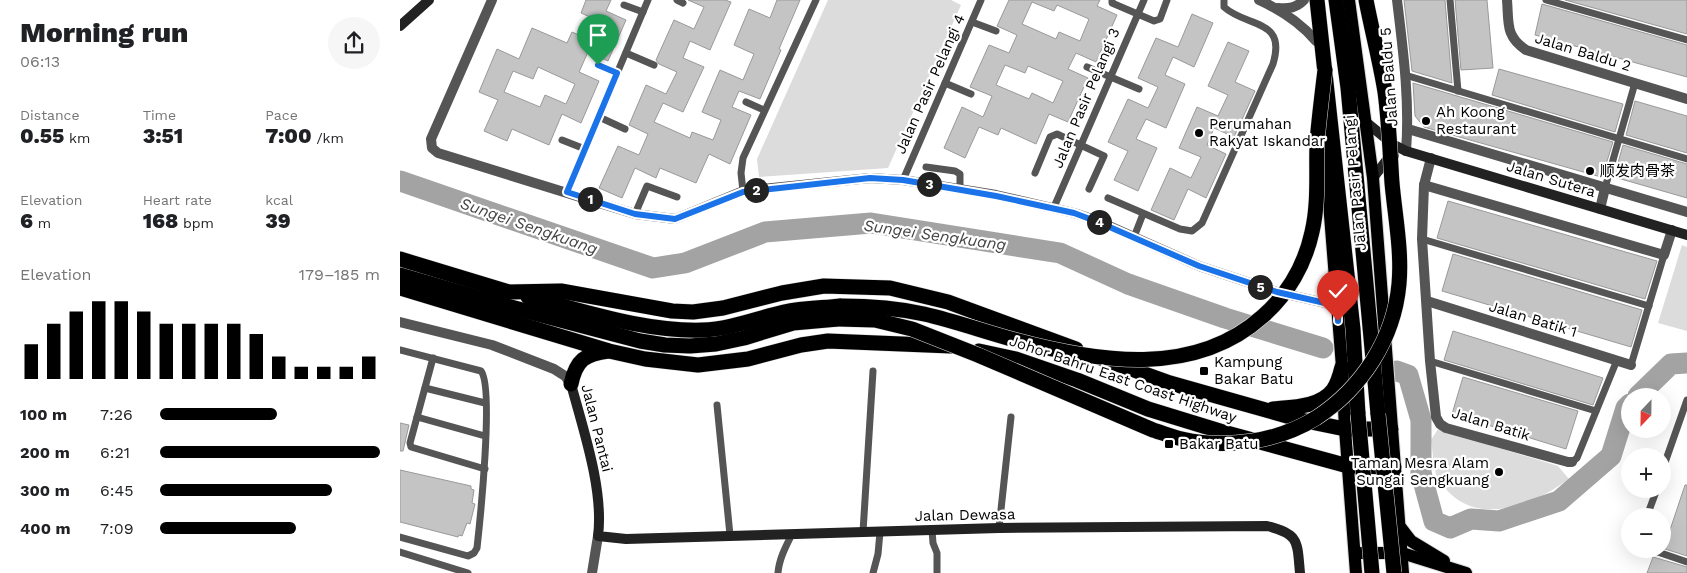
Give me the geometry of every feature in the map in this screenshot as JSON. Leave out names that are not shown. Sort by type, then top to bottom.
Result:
[{"type":"highway","points":[[1317,0],[1353,329],[1358,414],[1372,573]]},
{"type":"highway","points":[[1336,0],[1348,88],[1394,573]]},
{"type":"highway","points":[[840,312],[912,329],[1153,430],[1181,439],[1211,444],[1242,442],[1270,438],[1307,424],[1353,388],[1373,361],[1395,310],[1399,284],[1399,253],[1385,93],[1366,0]]},
{"type":"highway","points":[[506,299],[640,341],[690,346],[716,344],[744,338],[840,312],[891,308],[923,314],[1015,340],[1096,357],[1136,359],[1179,357],[1203,352],[1243,332],[1272,308],[1287,290],[1305,256],[1312,232],[1317,202],[1317,143],[1325,70]]},
{"type":"highway","name":"Johor Bahru East Coast Highway","points":[[400,259],[506,299]]},
{"type":"highway","name":"Johor Bahru East Coast Highway","points":[[400,275],[506,299],[561,291],[654,308],[693,312],[723,308],[782,292],[824,286],[890,288],[948,302],[1150,377],[1262,410],[1345,429],[1391,429]]},
{"type":"highway","name":"Johor Bahru East Coast Highway","points":[[400,288],[609,351],[645,359],[698,365],[748,359],[801,345],[828,341],[949,346],[979,351],[1016,359],[1077,380],[1148,409],[1222,432],[1348,466],[1394,467]]},
{"type":"highway","points":[[884,344],[900,336],[906,328],[908,319],[904,300],[890,288]]},
{"type":"highway","points":[[571,384],[581,360],[588,355],[609,351]]},
{"type":"highway","points":[[1262,410],[1296,407],[1321,399],[1333,390],[1342,367]]},
{"type":"main road","name":"Jalan Pasir Pelangi","points":[[1311,0],[1338,306],[1356,573]]},
{"type":"main road","name":"Jalan Pasir Pelangi","points":[[1349,0],[1373,178],[1403,573]]},
{"type":"main road","points":[[1400,525],[1411,541],[1466,573]]},
{"type":"main road","points":[[1354,552],[1402,553],[1466,573]]},
{"type":"street","points":[[400,26],[429,0]]},
{"type":"street","points":[[492,0],[431,140],[432,148],[438,153],[635,214],[675,219],[743,192],[870,178],[903,180],[1054,207],[1098,222],[1199,266],[1277,292],[1338,306]]},
{"type":"street","points":[[1259,0],[1278,8],[1306,29],[1316,41]]},
{"type":"street","points":[[1278,8],[1289,9],[1304,0]]},
{"type":"street","name":"Jalan Baldu 5","points":[[1397,0],[1405,75],[1408,129],[1406,151]]},
{"type":"street","name":"Jalan Baldu 2","points":[[1507,0],[1510,36],[1526,50],[1687,99]]},
{"type":"street","name":"Jalan Sutera","points":[[1367,123],[1394,146],[1406,151],[1687,235]]},
{"type":"street","points":[[1408,129],[1687,212]]},
{"type":"street","points":[[1373,178],[1386,162],[1406,151]]},
{"type":"street","name":"Jalan Batik","points":[[1430,158],[1424,185],[1422,239],[1430,361],[1436,417],[1440,424],[1446,428],[1572,462]]},
{"type":"street","points":[[1424,185],[1664,254],[1672,230]]},
{"type":"street","points":[[1600,209],[1605,188]]},
{"type":"street","name":"Jalan Batik 1","points":[[1427,301],[1631,364]]},
{"type":"street","name":"Jalan Pantai","points":[[400,322],[492,345],[554,369],[565,376],[571,384],[594,477],[600,522],[592,573]]},
{"type":"street","name":"Jalan Dewasa","points":[[598,536],[626,538],[999,528],[1267,526],[1286,530],[1294,538],[1298,552],[1300,573]]},
{"type":"lane","points":[[567,192],[648,0]]},
{"type":"lane","points":[[743,192],[741,173],[743,158],[816,0]]},
{"type":"lane","name":"Jalan Pasir Pelangi 4","points":[[903,180],[981,0]]},
{"type":"lane","points":[[1112,0],[1112,3],[1154,21],[1160,19],[1167,0]]},
{"type":"lane","name":"Jalan Pasir Pelangi 3","points":[[1054,207],[1144,0]]},
{"type":"lane","points":[[1108,198],[1180,229],[1192,231],[1202,223],[1273,64],[1277,50],[1274,37],[1267,28],[1230,12],[1224,7],[1224,0]]},
{"type":"lane","points":[[1450,0],[1458,91]]},
{"type":"lane","points":[[1546,0],[1687,40]]},
{"type":"lane","points":[[624,5],[643,12]]},
{"type":"lane","points":[[972,22],[996,31]]},
{"type":"lane","points":[[626,53],[654,65]]},
{"type":"lane","points":[[598,65],[617,73]]},
{"type":"lane","points":[[1088,67],[1139,89]]},
{"type":"lane","points":[[1405,75],[1687,159]]},
{"type":"lane","points":[[945,83],[971,94]]},
{"type":"lane","points":[[1605,188],[1635,83]]},
{"type":"lane","points":[[746,102],[764,110]]},
{"type":"lane","points":[[598,117],[625,129]]},
{"type":"lane","points":[[1035,173],[1050,137],[1057,134],[1104,156],[1089,189]]},
{"type":"lane","points":[[562,140],[585,149]]},
{"type":"lane","points":[[926,166],[955,171],[960,174],[960,190]]},
{"type":"lane","points":[[635,214],[648,186],[677,197]]},
{"type":"lane","points":[[1134,237],[1144,214]]},
{"type":"lane","points":[[1422,239],[1649,306]]},
{"type":"lane","points":[[1631,364],[1664,254]]},
{"type":"lane","points":[[400,350],[481,371],[485,377],[485,469],[477,548],[474,553],[468,556],[400,537]]},
{"type":"lane","points":[[433,358],[410,443],[411,447],[485,469]]},
{"type":"lane","name":"Jalan Batik","points":[[1572,462],[1577,458],[1617,360]]},
{"type":"lane","points":[[1430,361],[1596,411]]},
{"type":"lane","points":[[863,532],[873,371]]},
{"type":"lane","points":[[425,388],[485,403]]},
{"type":"lane","points":[[1670,448],[1687,400]]},
{"type":"lane","points":[[717,405],[730,535]]},
{"type":"lane","points":[[417,417],[485,436]]},
{"type":"lane","points":[[999,528],[1011,417]]},
{"type":"lane","points":[[932,530],[933,544],[938,553],[937,573]]},
{"type":"lane","points":[[873,573],[878,554],[880,532]]},
{"type":"lane","points":[[778,573],[785,548],[792,534]]},
{"type":"lane","points":[[400,552],[468,573]]},
{"type":"lane","points":[[1671,557],[1687,562]]},
{"type":"shaded area","points":[[828,0],[951,0],[961,5],[888,168],[759,177],[757,159]]},
{"type":"shaded area","points":[[1682,245],[1687,247],[1687,331],[1658,323]]},
{"type":"shaded area","name":"Taman Mesra Alam Sungai Sengkuang","points":[[1438,429],[1558,466],[1569,479],[1536,498],[1518,505],[1500,509],[1483,509],[1466,504],[1451,494],[1436,475],[1431,440]]},
{"type":"building","points":[[586,0],[611,0],[606,11],[626,20],[608,61],[588,52],[579,72],[599,81],[581,123],[562,114],[549,145],[512,129],[507,141],[484,131],[498,100],[479,92],[497,49],[519,59],[532,28],[567,43],[572,32],[593,41],[601,22],[581,13]],"holes":[[[538,67],[575,84],[566,104],[545,95],[540,107],[504,92],[513,71],[533,79]]]},
{"type":"building","points":[[688,0],[725,0],[731,2],[710,50],[690,41],[683,58],[704,67],[683,112],[663,103],[654,122],[690,138],[692,132],[713,140],[721,120],[702,112],[720,70],[743,80],[754,54],[734,45],[749,9],[770,18],[777,0],[800,0],[760,99],[739,91],[732,107],[751,115],[730,164],[709,154],[696,183],[660,168],[656,178],[635,168],[622,198],[599,188],[618,146],[639,155],[648,134],[629,125],[646,85],[666,94],[677,72],[659,64],[656,60],[674,20],[694,29],[704,7]]},
{"type":"building","points":[[1009,0],[1100,0],[1097,6],[1117,15],[1096,62],[1076,53],[1068,69],[1088,78],[1068,122],[1049,114],[1036,144],[1001,128],[998,135],[979,127],[965,158],[944,148],[962,107],[983,117],[992,96],[970,87],[989,45],[1009,53],[1017,35],[997,26]],"holes":[[[1032,2],[1054,11],[1057,5],[1089,19],[1080,41],[1059,32],[1056,39],[1022,24]],[[1005,65],[1025,73],[1028,66],[1063,81],[1053,103],[1032,93],[1029,99],[996,85]]]},
{"type":"building","points":[[1404,0],[1445,0],[1452,83],[1412,71]]},
{"type":"building","points":[[1455,0],[1487,0],[1493,68],[1461,70]]},
{"type":"building","points":[[1565,0],[1687,0],[1687,34]]},
{"type":"building","points":[[1542,4],[1687,45],[1687,77],[1535,35]]},
{"type":"building","points":[[1192,14],[1213,23],[1194,67],[1173,57],[1165,75],[1185,84],[1166,128],[1146,119],[1136,139],[1157,148],[1138,191],[1114,180],[1128,151],[1108,142],[1128,99],[1148,108],[1158,87],[1138,78],[1156,38],[1178,47]]},
{"type":"building","name":"Perumahan Rakyat Iskandar","points":[[1228,42],[1249,51],[1235,82],[1255,91],[1234,137],[1214,128],[1207,145],[1226,154],[1206,198],[1188,189],[1174,220],[1151,210],[1170,168],[1191,178],[1201,157],[1179,148],[1197,107],[1218,116],[1228,95],[1208,86]]},
{"type":"building","points":[[1499,69],[1623,104],[1615,132],[1492,95]]},
{"type":"building","points":[[1413,83],[1613,142],[1603,174],[1601,177],[1424,127],[1415,116]]},
{"type":"building","points":[[1635,101],[1687,116],[1687,153],[1626,135]]},
{"type":"building","points":[[1623,145],[1687,164],[1687,198],[1614,177]]},
{"type":"building","points":[[1448,201],[1657,261],[1645,299],[1437,238]]},
{"type":"building","points":[[1453,254],[1642,310],[1631,347],[1442,291]]},
{"type":"building","points":[[1453,331],[1603,378],[1593,405],[1444,360]]},
{"type":"building","points":[[1463,377],[1578,411],[1566,449],[1452,414]]},
{"type":"building","points":[[400,423],[409,425],[403,451],[400,451]]},
{"type":"building","points":[[400,470],[471,486],[471,489],[474,490],[472,503],[475,504],[470,524],[467,523],[462,536],[459,535],[458,537],[400,522]]},
{"type":"building","points":[[1685,485],[1687,485],[1687,556],[1671,551],[1671,527]]},
{"type":"building","points":[[1653,558],[1687,567],[1687,573],[1647,573]]},
{"type":"waterway","name":"Sungei Sengkuang","points":[[400,181],[653,268],[685,263],[765,232],[871,223],[1060,253],[1128,284],[1225,318],[1323,348]]},
{"type":"waterway","name":"Sungei Sengkuang","points":[[1646,388],[1671,364],[1687,363]]},
{"type":"waterway","name":"Sungei Sengkuang","points":[[1397,371],[1408,375],[1421,420],[1421,473],[1434,521],[1450,528],[1471,519],[1499,521],[1559,501],[1611,456],[1621,424]]},
{"type":"place","name":"Ah Koong Restaurant","points":[[1426,121]]},
{"type":"place","name":"Perumahan Rakyat Iskandar","points":[[1199,133]]},
{"type":"place","name":"顺发肉骨茶","points":[[1590,171]]},
{"type":"place","name":"Kampung Bakar Batu","points":[[1204,371]]},
{"type":"place","name":"Bakar Batu","points":[[1169,444]]},
{"type":"place","name":"Taman Mesra Alam Sungai Sengkuang","points":[[1499,472]]},
{"type":"route","points":[[598,65],[617,73],[567,192],[635,214],[675,219],[743,192],[870,178],[903,180],[1054,207],[1074,213],[1199,266],[1277,292],[1338,306],[1338,321]]}]
